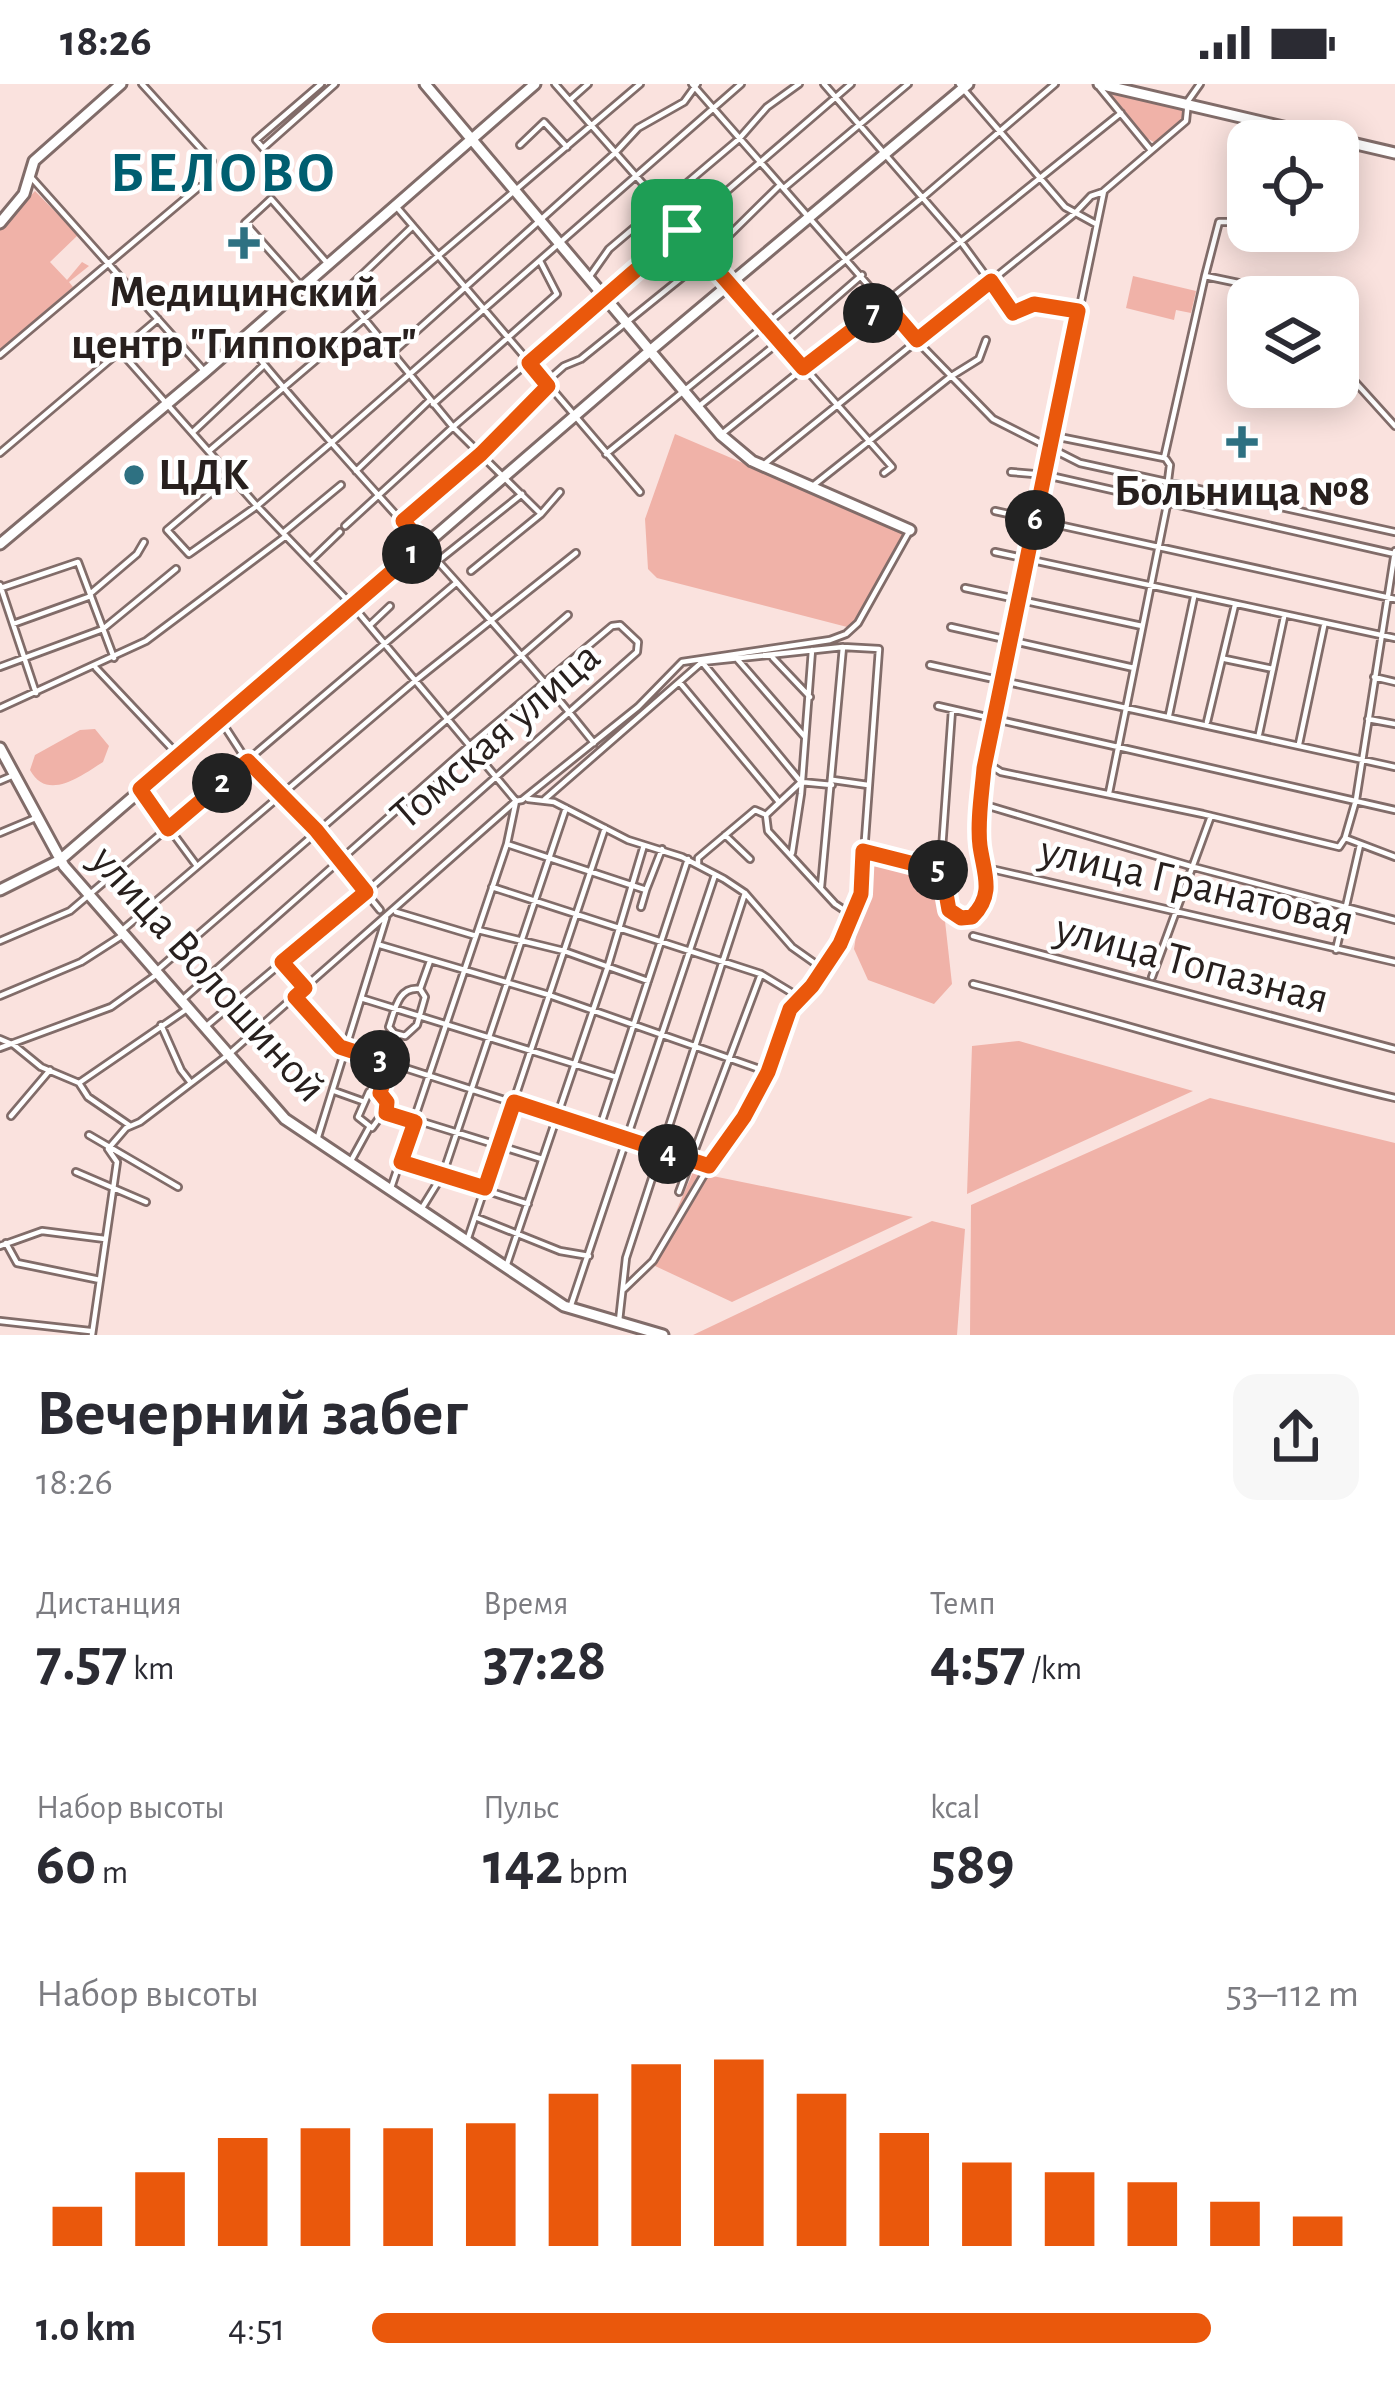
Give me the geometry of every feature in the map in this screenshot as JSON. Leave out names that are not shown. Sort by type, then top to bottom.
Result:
[{"type":"street","points":[[0,223],[24,194],[34,161],[121,84]]},
{"type":"street","points":[[142,84],[212,161]]},
{"type":"street","points":[[321,84],[256,140],[263,148],[334,84]]},
{"type":"street","points":[[110,1147],[130,1126],[228,1055],[519,801],[667,681],[682,662],[846,634],[858,623],[910,530],[762,466],[721,435],[425,84]]},
{"type":"street","points":[[0,544],[535,84]]},
{"type":"street","points":[[555,84],[869,443],[892,467],[902,469]]},
{"type":"street","points":[[570,100],[587,84]]},
{"type":"street","points":[[209,451],[640,84]]},
{"type":"street","points":[[231,477],[167,530],[189,554],[257,506],[330,444],[741,84]]},
{"type":"street","points":[[590,276],[609,249],[739,139],[767,106],[799,84]]},
{"type":"street","points":[[824,84],[961,242],[1013,313],[1034,304],[1078,311]]},
{"type":"street","points":[[310,561],[453,427],[850,84]]},
{"type":"street","points":[[403,521],[481,454],[564,366],[581,359],[706,258],[782,186],[908,84]]},
{"type":"street","points":[[606,454],[1055,84]]},
{"type":"street","points":[[1098,84],[1395,153]]},
{"type":"street","points":[[1098,84],[1152,151]]},
{"type":"street","points":[[762,466],[1152,151],[1186,121],[1191,95],[1201,84]]},
{"type":"street","points":[[393,352],[638,128],[684,103],[695,86],[982,411],[1080,463],[1395,532]]},
{"type":"street","points":[[0,890],[60,860],[963,86],[1074,214],[1096,224]]},
{"type":"street","points":[[721,435],[1121,113]]},
{"type":"street","points":[[278,121],[285,129]]},
{"type":"street","points":[[520,145],[544,122],[567,147]]},
{"type":"street","points":[[30,176],[205,372]]},
{"type":"street","points":[[0,355],[199,187]]},
{"type":"street","points":[[952,710],[942,871],[949,910],[961,918],[972,917],[983,906],[987,868],[980,845],[982,804],[993,720],[1104,191]]},
{"type":"street","points":[[302,287],[245,223],[271,199],[328,264]]},
{"type":"street","points":[[395,205],[640,492]]},
{"type":"street","points":[[1164,458],[1219,222],[1227,222]]},
{"type":"street","points":[[413,226],[343,293],[453,427],[541,514]]},
{"type":"street","points":[[356,471],[557,294],[540,261]]},
{"type":"street","points":[[698,407],[862,275]]},
{"type":"street","points":[[1205,276],[1227,281]]},
{"type":"street","points":[[0,453],[158,319]]},
{"type":"street","points":[[243,339],[594,743]]},
{"type":"street","points":[[811,488],[979,359],[986,340]]},
{"type":"street","points":[[120,351],[370,625],[467,747],[519,801],[545,799],[698,864],[745,893],[792,947],[823,969]]},
{"type":"street","points":[[192,433],[264,365]]},
{"type":"street","points":[[1359,386],[1395,426]]},
{"type":"street","points":[[1054,436],[1170,463],[1160,549],[1109,796]]},
{"type":"street","points":[[884,473],[892,467]]},
{"type":"street","points":[[986,762],[1001,772],[1211,815],[1340,848],[1363,759],[1394,553],[1046,475],[1011,472]]},
{"type":"street","points":[[0,708],[146,641],[224,585],[340,485]]},
{"type":"street","points":[[471,571],[541,514],[560,492]]},
{"type":"street","points":[[438,561],[521,495]]},
{"type":"street","points":[[995,511],[1395,598]]},
{"type":"street","points":[[13,624],[91,595],[144,542]]},
{"type":"street","points":[[995,551],[1395,638]]},
{"type":"street","points":[[0,996],[81,962],[121,933],[490,618],[576,553]]},
{"type":"street","points":[[36,693],[0,586],[78,562],[114,658]]},
{"type":"street","points":[[0,667],[104,629],[176,569]]},
{"type":"street","points":[[0,941],[70,911],[456,583]]},
{"type":"street","points":[[965,587],[1142,626]]},
{"type":"street","points":[[1169,715],[1194,597]]},
{"type":"street","points":[[1207,723],[1235,605]]},
{"type":"street","points":[[370,625],[390,606]]},
{"type":"street","points":[[0,1048],[121,1002],[568,615]]},
{"type":"street","points":[[1258,734],[1284,615]]},
{"type":"street","points":[[1299,744],[1324,623]]},
{"type":"street","name":"Томская улица","points":[[204,1028],[637,652],[638,642],[620,625],[612,626],[544,681]]},
{"type":"street","points":[[951,627],[1134,668]]},
{"type":"street","points":[[820,887],[844,647]]},
{"type":"street","points":[[545,799],[703,662],[844,647],[879,649],[861,894],[853,916],[823,969],[790,1009],[768,1072],[744,1117],[653,1261],[623,1290]]},
{"type":"street","points":[[792,854],[812,650]]},
{"type":"street","points":[[770,656],[810,698]]},
{"type":"street","points":[[1223,658],[1273,669]]},
{"type":"street","points":[[738,660],[805,737]]},
{"type":"street","points":[[102,671],[106,662]]},
{"type":"street","points":[[703,662],[801,782]]},
{"type":"street","points":[[930,665],[1395,766]]},
{"type":"street","points":[[94,667],[178,755]]},
{"type":"street","points":[[1374,677],[1395,682]]},
{"type":"street","points":[[80,1083],[161,1025],[340,858],[544,681]]},
{"type":"street","points":[[680,683],[778,802]]},
{"type":"street","points":[[938,706],[1395,810]]},
{"type":"street","points":[[220,719],[248,761],[316,830],[380,910]]},
{"type":"street","points":[[1368,719],[1395,724]]},
{"type":"street","name":"улица Волошиной","points":[[0,748],[60,860],[280,1114],[570,1309],[663,1335]]},
{"type":"street","points":[[0,781],[14,775]]},
{"type":"street","points":[[853,916],[767,831],[766,815],[801,782],[868,785]]},
{"type":"street","points":[[140,789],[197,866]]},
{"type":"street","points":[[391,1188],[519,801]]},
{"type":"street","points":[[982,804],[1395,920]]},
{"type":"street","points":[[422,1208],[443,1174],[566,808]]},
{"type":"street","points":[[698,864],[698,858],[755,810],[766,815]]},
{"type":"street","points":[[1152,977],[1211,815]]},
{"type":"street","points":[[0,833],[38,817]]},
{"type":"street","points":[[467,1240],[605,828]]},
{"type":"street","points":[[725,835],[750,859]]},
{"type":"street","points":[[1345,838],[1395,857]]},
{"type":"street","points":[[507,844],[646,890]]},
{"type":"street","points":[[506,1267],[644,844]]},
{"type":"street","points":[[1336,950],[1360,844]]},
{"type":"street","points":[[640,907],[662,849]]},
{"type":"street","points":[[863,851],[942,871]]},
{"type":"street","points":[[599,1130],[688,859]]},
{"type":"street","name":"улица Гранатовая","points":[[987,868],[1395,962]]},
{"type":"street","points":[[570,1309],[716,875]]},
{"type":"street","points":[[493,887],[761,974],[799,997]]},
{"type":"street","points":[[619,1322],[626,1258],[745,893]]},
{"type":"street","points":[[394,912],[564,951],[648,981]]},
{"type":"street","points":[[317,1140],[386,918]]},
{"type":"street","name":"улица Топазная","points":[[973,936],[1395,1049]]},
{"type":"street","points":[[380,945],[549,995],[768,1072]]},
{"type":"street","points":[[420,989],[430,961]]},
{"type":"street","points":[[282,962],[305,988]]},
{"type":"street","points":[[679,1192],[761,974]]},
{"type":"street","points":[[973,983],[1295,1075],[1395,1098]]},
{"type":"street","points":[[399,1035],[389,1027],[401,994],[409,988],[420,989]]},
{"type":"street","points":[[399,1035],[413,1031],[420,1016],[425,997],[420,989]]},
{"type":"street","points":[[295,997],[347,1049],[709,1166]]},
{"type":"street","points":[[364,999],[616,1077]]},
{"type":"street","points":[[161,1025],[191,1083]]},
{"type":"street","points":[[380,1093],[399,1035]]},
{"type":"street","points":[[0,1040],[80,1083],[88,1097],[130,1126]]},
{"type":"street","points":[[11,1116],[50,1070]]},
{"type":"street","points":[[333,1091],[362,1102]]},
{"type":"street","points":[[369,1128],[358,1119],[362,1102],[369,1093],[380,1093]]},
{"type":"street","points":[[351,1160],[369,1128],[386,1113],[387,1102],[380,1093]]},
{"type":"street","points":[[386,1113],[543,1159]]},
{"type":"street","points":[[89,1135],[178,1187]]},
{"type":"street","points":[[0,1321],[92,1333],[117,1162],[110,1147]]},
{"type":"street","points":[[401,1162],[528,1204]]},
{"type":"street","points":[[76,1172],[146,1202]]},
{"type":"street","points":[[476,1217],[560,1251],[589,1256]]},
{"type":"street","points":[[100,1280],[16,1263],[3,1245],[48,1231],[105,1239]]},
{"type":"shaded area","points":[[1110,92],[1183,109],[1184,120],[1157,144],[1145,137]]},
{"type":"shaded area","points":[[35,191],[78,235],[50,262],[67,280],[82,262],[89,266],[69,282],[73,287],[0,350],[0,228]]},
{"type":"shaded area","points":[[1133,276],[1196,291],[1191,313],[1176,310],[1174,320],[1126,308]]},
{"type":"shaded area","points":[[675,434],[905,532],[851,628],[657,578],[648,569],[645,519]]},
{"type":"shaded area","points":[[95,729],[109,746],[103,762],[94,768],[55,785],[45,784],[30,770],[35,755],[80,730]]},
{"type":"shaded area","points":[[868,857],[940,876],[952,984],[934,1004],[868,980],[854,949]]},
{"type":"shaded area","points":[[1019,1041],[1193,1091],[967,1194],[972,1046]]},
{"type":"shaded area","points":[[1210,1098],[1395,1143],[1395,1335],[970,1335],[971,1205]]},
{"type":"shaded area","points":[[693,1172],[913,1217],[732,1302],[653,1265]]},
{"type":"shaded area","points":[[932,1221],[965,1229],[957,1335],[693,1335]]},
{"type":"place","name":"Медицинский центр \"Гиппократ\"","points":[[244,243]]},
{"type":"place","name":"Больница №8","points":[[1242,442]]},
{"type":"place","name":"ЦДК","points":[[134,475]]},
{"type":"district","name":"БЕЛОВО","points":[[224,173]]},
{"type":"route","points":[[682,230],[803,368],[886,304],[917,340],[991,281],[1013,313],[1034,304],[1078,311],[984,768],[980,845],[988,880],[985,900],[972,917],[961,918],[949,910],[942,871],[863,851],[861,894],[840,944],[790,1009],[768,1072],[709,1166],[514,1102],[485,1188],[401,1162],[415,1122],[386,1113],[387,1102],[380,1093],[389,1063],[340,1047],[295,997],[305,988],[282,962],[366,892],[316,830],[248,761],[168,829],[140,789],[424,544],[403,521],[481,454],[548,386],[529,363],[682,230]]}]
